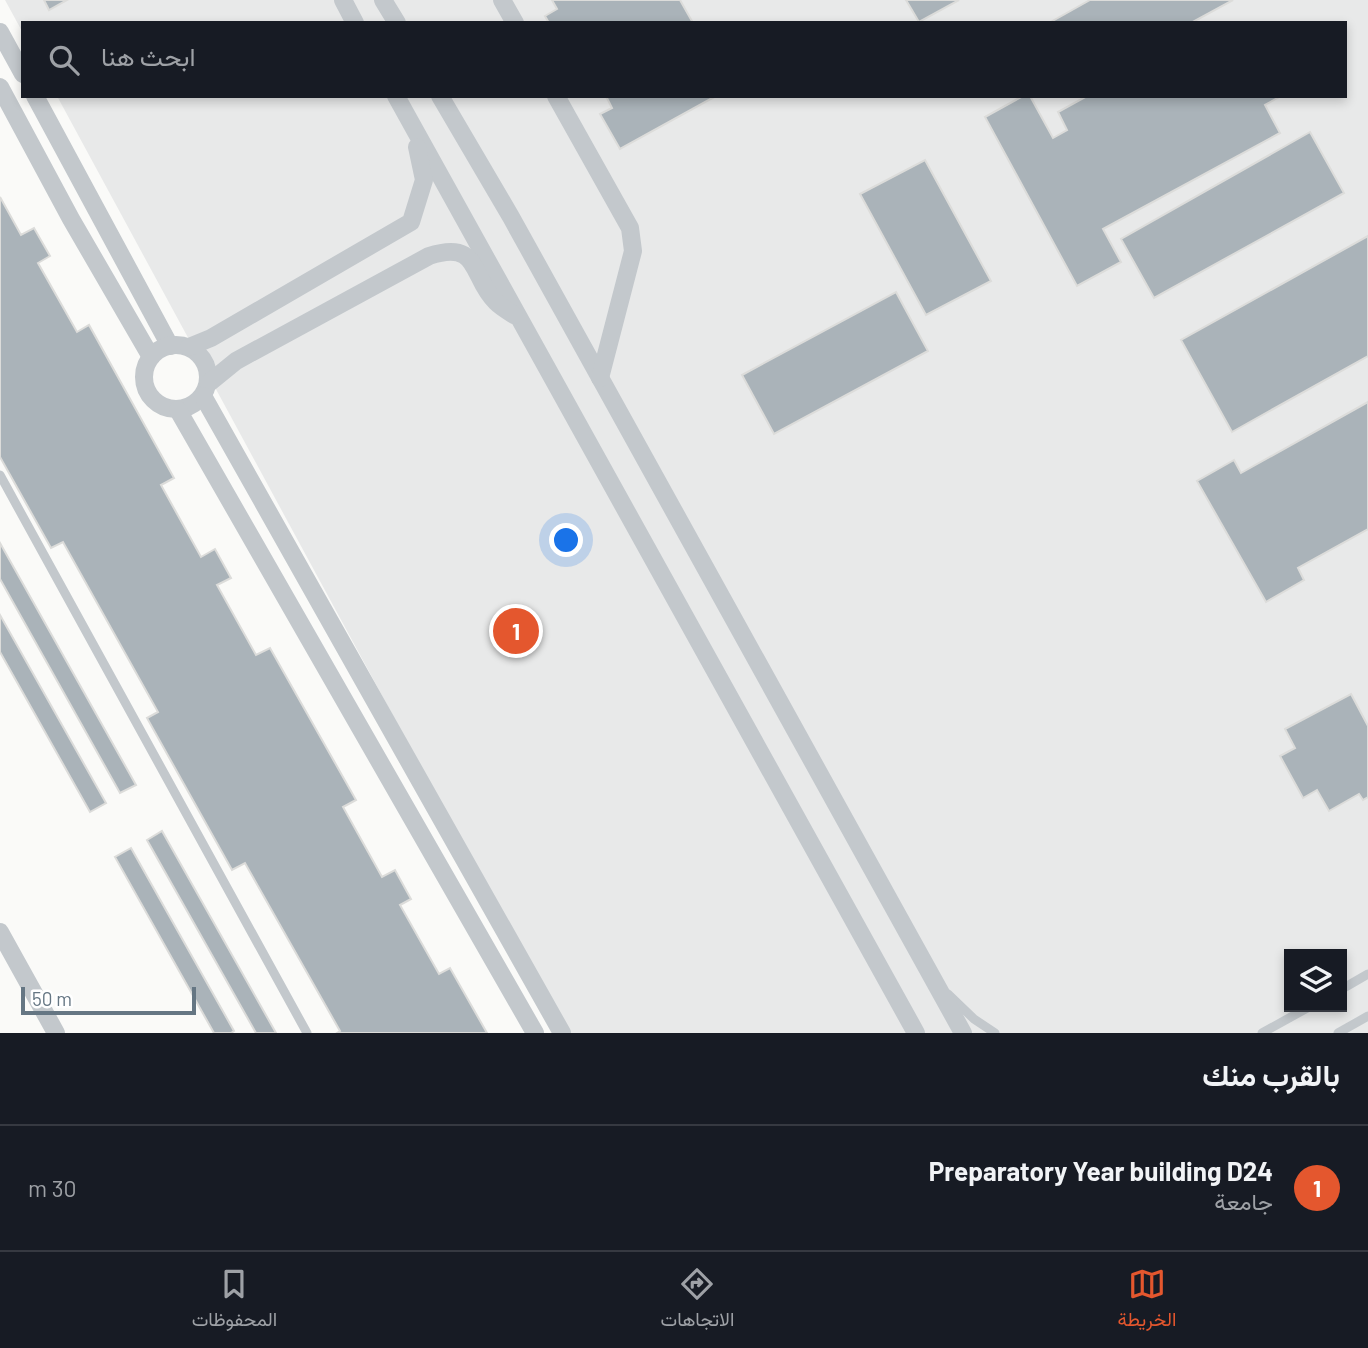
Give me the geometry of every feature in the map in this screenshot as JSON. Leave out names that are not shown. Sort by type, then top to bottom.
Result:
[{"type":"street","points":[[343,0],[354,21]]},
{"type":"street","points":[[383,0],[396,21]]},
{"type":"street","points":[[502,0],[514,21]]},
{"type":"street","points":[[0,32],[21,70]]},
{"type":"street","points":[[0,87],[71,219],[151,357]]},
{"type":"street","points":[[36,98],[170,346]]},
{"type":"street","points":[[397,98],[916,1033]]},
{"type":"street","points":[[441,98],[511,217],[963,1033]]},
{"type":"street","points":[[557,98],[630,228],[633,251],[600,378]]},
{"type":"street","points":[[413,127],[424,180],[411,222],[211,338],[189,347],[170,346],[161,349],[151,357],[144,372],[145,386],[151,399],[163,407],[178,410],[192,406],[236,361],[429,256],[448,250],[464,255],[477,270],[494,301],[520,320]]},
{"type":"street","points":[[189,347],[201,356],[208,368],[206,390],[562,1033]]},
{"type":"street","points":[[178,410],[536,1033]]},
{"type":"street","points":[[0,932],[56,1033]]},
{"type":"lane","points":[[0,475],[307,1033]]},
{"type":"lane","points":[[1347,986],[1368,974]]},
{"type":"lane","points":[[935,982],[974,1019],[995,1033]]},
{"type":"lane","points":[[1262,1033],[1300,1012]]},
{"type":"lane","points":[[1338,1033],[1368,1016]]},
{"type":"shaded area","points":[[5,0],[1368,0],[1368,1033],[565,1033],[58,98],[1347,98],[1347,21],[21,21],[21,29]]},
{"type":"building","points":[[44,0],[67,0],[49,10]]},
{"type":"building","points":[[552,0],[680,0],[692,21],[548,21],[545,16],[557,9]]},
{"type":"building","points":[[906,0],[959,0],[921,21]]},
{"type":"building","points":[[1090,0],[1233,0],[1195,21],[1053,21]]},
{"type":"building","points":[[607,98],[712,98],[620,149],[600,114],[612,108]]},
{"type":"building","points":[[1019,98],[1031,98],[1053,138],[1067,130],[1058,112],[1083,98],[1277,98],[1265,105],[1280,133],[1103,229],[1121,262],[1077,286],[985,117]]},
{"type":"building","points":[[1310,132],[1344,193],[1154,298],[1121,239]]},
{"type":"building","points":[[925,160],[991,281],[926,315],[860,194]]},
{"type":"building","points":[[0,197],[21,235],[34,228],[50,256],[38,263],[77,332],[89,325],[174,478],[161,485],[201,557],[215,549],[231,578],[217,585],[256,655],[270,648],[356,800],[343,807],[382,877],[395,870],[411,899],[400,905],[439,974],[450,968],[487,1033],[337,1033],[340,1031],[245,863],[232,870],[147,718],[158,712],[63,542],[51,548],[0,457]]},
{"type":"building","points":[[1368,236],[1368,356],[1232,432],[1181,340]]},
{"type":"building","points":[[896,292],[928,351],[774,434],[742,375]]},
{"type":"building","points":[[1368,402],[1368,529],[1298,568],[1304,580],[1266,602],[1197,481],[1234,460],[1241,473]]},
{"type":"building","points":[[0,543],[136,785],[120,793],[0,579]]},
{"type":"building","points":[[0,615],[106,803],[90,812],[0,652]]},
{"type":"building","points":[[1351,694],[1368,726],[1368,797],[1363,800],[1359,794],[1329,811],[1317,790],[1303,798],[1280,756],[1295,748],[1285,729]]},
{"type":"building","points":[[162,831],[276,1033],[256,1033],[147,840]]},
{"type":"building","points":[[131,848],[234,1031],[231,1033],[214,1033],[115,857]]},
{"type":"place","name":"Preparatory Year building D24","points":[[516,631]]}]
